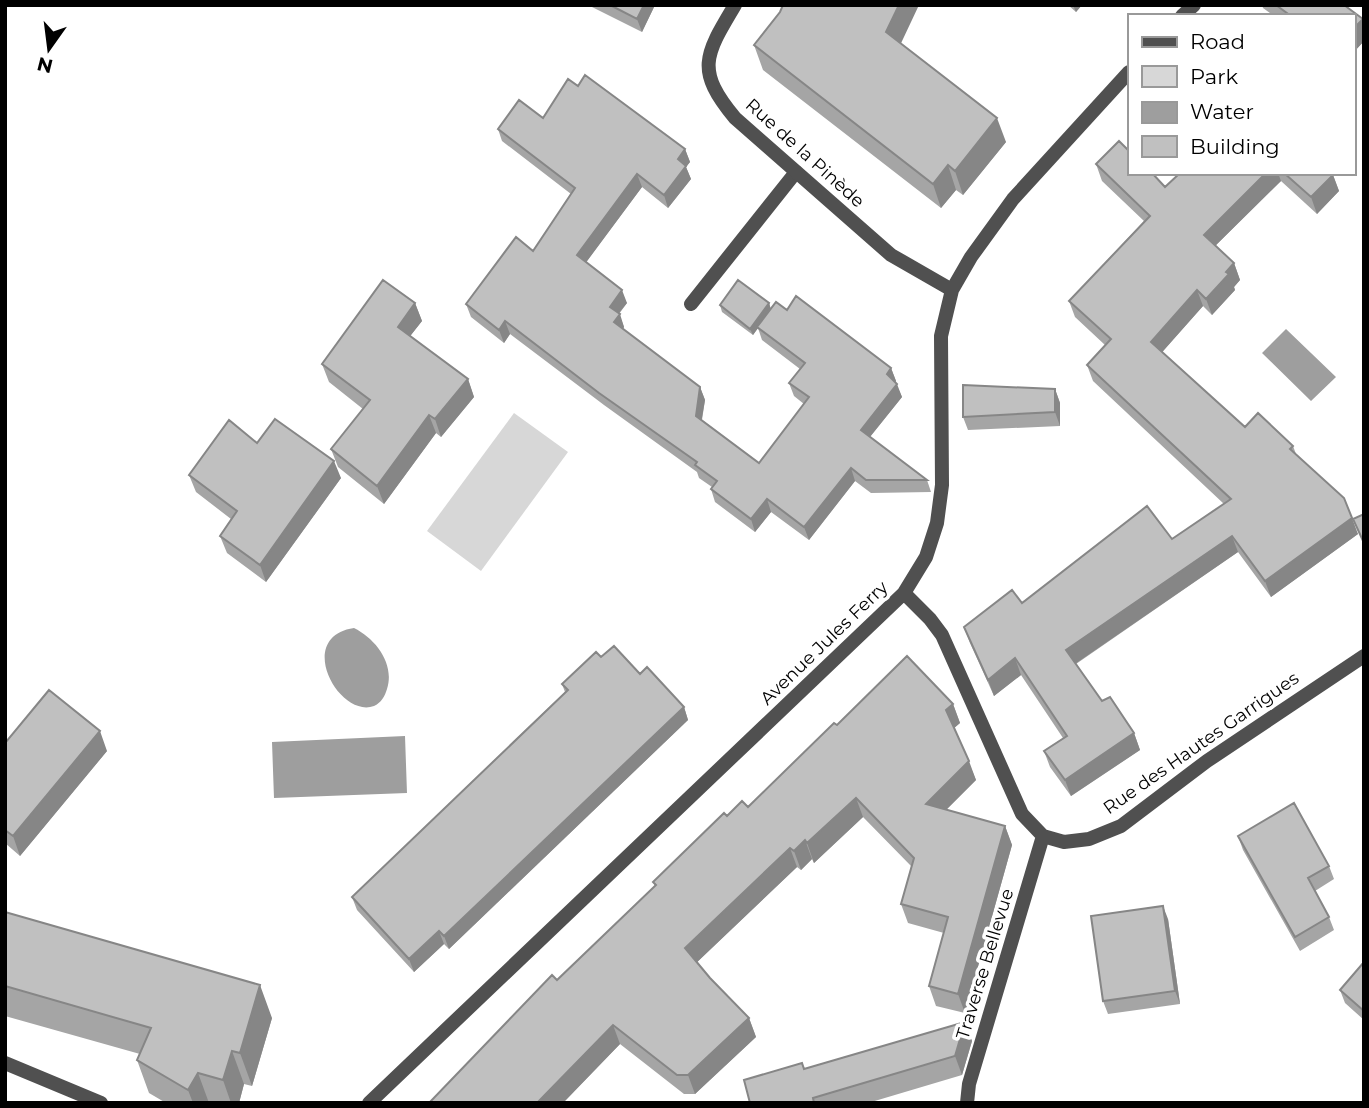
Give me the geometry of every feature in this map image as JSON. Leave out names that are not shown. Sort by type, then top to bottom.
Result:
[{"type":"street","name":"Rue de la Pinède","points":[[736,5],[709,54],[709,75],[717,96],[735,118],[891,255],[952,290]]},
{"type":"street","name":"Avenue Jules Ferry","points":[[369,1103],[904,593],[926,557],[937,523],[942,485],[941,336],[952,290],[971,257],[1013,199],[1128,73]]},
{"type":"street","points":[[691,304],[796,172]]},
{"type":"street","points":[[904,593],[942,635],[1022,814],[1043,836]]},
{"type":"street","name":"Rue des Hautes Garrigues","points":[[1043,836],[1064,842],[1089,839],[1121,826],[1207,761],[1364,656]]},
{"type":"street","name":"Traverse Bellevue","points":[[967,1103],[970,1084],[1043,836]]},
{"type":"street","points":[[5,1063],[101,1103]]},
{"type":"green space","points":[[514,413],[568,452],[481,571],[427,531]]},
{"type":"water","points":[[1286,329],[1336,377],[1311,401],[1262,353]]},
{"type":"water","points":[[354,628],[370,639],[386,662],[389,680],[386,692],[374,706],[361,707],[348,701],[336,689],[328,675],[325,660],[327,646],[336,634]]},
{"type":"water","points":[[405,736],[407,793],[274,798],[272,742]]},
{"type":"building","points":[[610,5],[644,5],[637,19]]},
{"type":"building","points":[[783,5],[899,5],[886,32],[997,118],[955,171],[948,165],[933,184],[754,45]]},
{"type":"building","points":[[1276,5],[1344,5],[1363,19],[1355,27],[1355,14],[1288,14]]},
{"type":"building","points":[[585,75],[685,149],[678,159],[686,166],[664,195],[637,174],[577,255],[622,290],[610,307],[620,314],[614,322],[700,387],[696,416],[759,463],[809,397],[789,383],[805,363],[757,327],[776,302],[787,310],[796,296],[891,368],[887,374],[897,384],[861,430],[927,480],[866,480],[851,468],[804,527],[767,499],[751,519],[711,489],[717,481],[695,465],[697,462],[599,393],[505,321],[499,330],[466,304],[516,237],[533,251],[575,188],[498,129],[519,100],[543,118],[568,79],[578,86]]},
{"type":"building","points":[[1119,141],[1128,150],[1128,175],[1154,175],[1165,187],[1178,175],[1264,175],[1204,235],[1234,263],[1226,272],[1229,274],[1206,299],[1197,290],[1151,342],[1245,427],[1258,413],[1293,446],[1290,449],[1344,498],[1352,518],[1265,581],[1232,536],[1066,650],[1102,701],[1110,697],[1134,733],[1065,780],[1044,751],[1067,736],[1015,658],[988,680],[964,627],[1012,590],[1022,603],[1147,506],[1172,539],[1231,499],[1087,365],[1111,339],[1069,301],[1150,216],[1096,164]]},
{"type":"building","points":[[1286,175],[1333,175],[1311,197]]},
{"type":"building","points":[[383,280],[415,303],[398,327],[468,379],[435,419],[429,415],[377,486],[331,449],[370,400],[322,364]]},
{"type":"building","points":[[738,280],[769,303],[750,329],[720,305]]},
{"type":"building","points":[[963,385],[1055,389],[1055,412],[963,417]]},
{"type":"building","points":[[275,419],[334,461],[260,565],[220,536],[237,511],[189,475],[229,420],[257,443]]},
{"type":"building","points":[[1364,514],[1364,543],[1353,519]]},
{"type":"building","points":[[614,646],[640,674],[647,667],[684,707],[444,936],[439,931],[409,959],[352,897],[568,690],[562,684],[596,652],[601,657]]},
{"type":"building","points":[[907,656],[953,704],[946,710],[969,761],[926,804],[1005,826],[958,994],[929,986],[948,917],[901,904],[914,858],[856,798],[807,843],[805,840],[794,851],[790,848],[685,948],[749,1018],[688,1075],[677,1075],[613,1025],[537,1103],[429,1103],[552,975],[557,980],[656,885],[653,882],[724,813],[727,816],[742,801],[748,807]]},
{"type":"building","points":[[49,690],[100,731],[13,836],[5,830],[5,743]]},
{"type":"building","points":[[1294,803],[1329,866],[1308,878],[1329,917],[1295,937],[1238,836]]},
{"type":"building","points":[[1163,906],[1175,991],[1103,1001],[1091,916]]},
{"type":"building","points":[[5,912],[260,985],[240,1053],[232,1051],[223,1080],[198,1073],[188,1090],[137,1060],[151,1028],[5,986]]},
{"type":"building","points":[[1364,962],[1364,1011],[1340,990]]},
{"type":"building","points":[[965,1022],[955,1056],[813,1098],[814,1103],[750,1103],[744,1080],[802,1063],[804,1069]]}]
